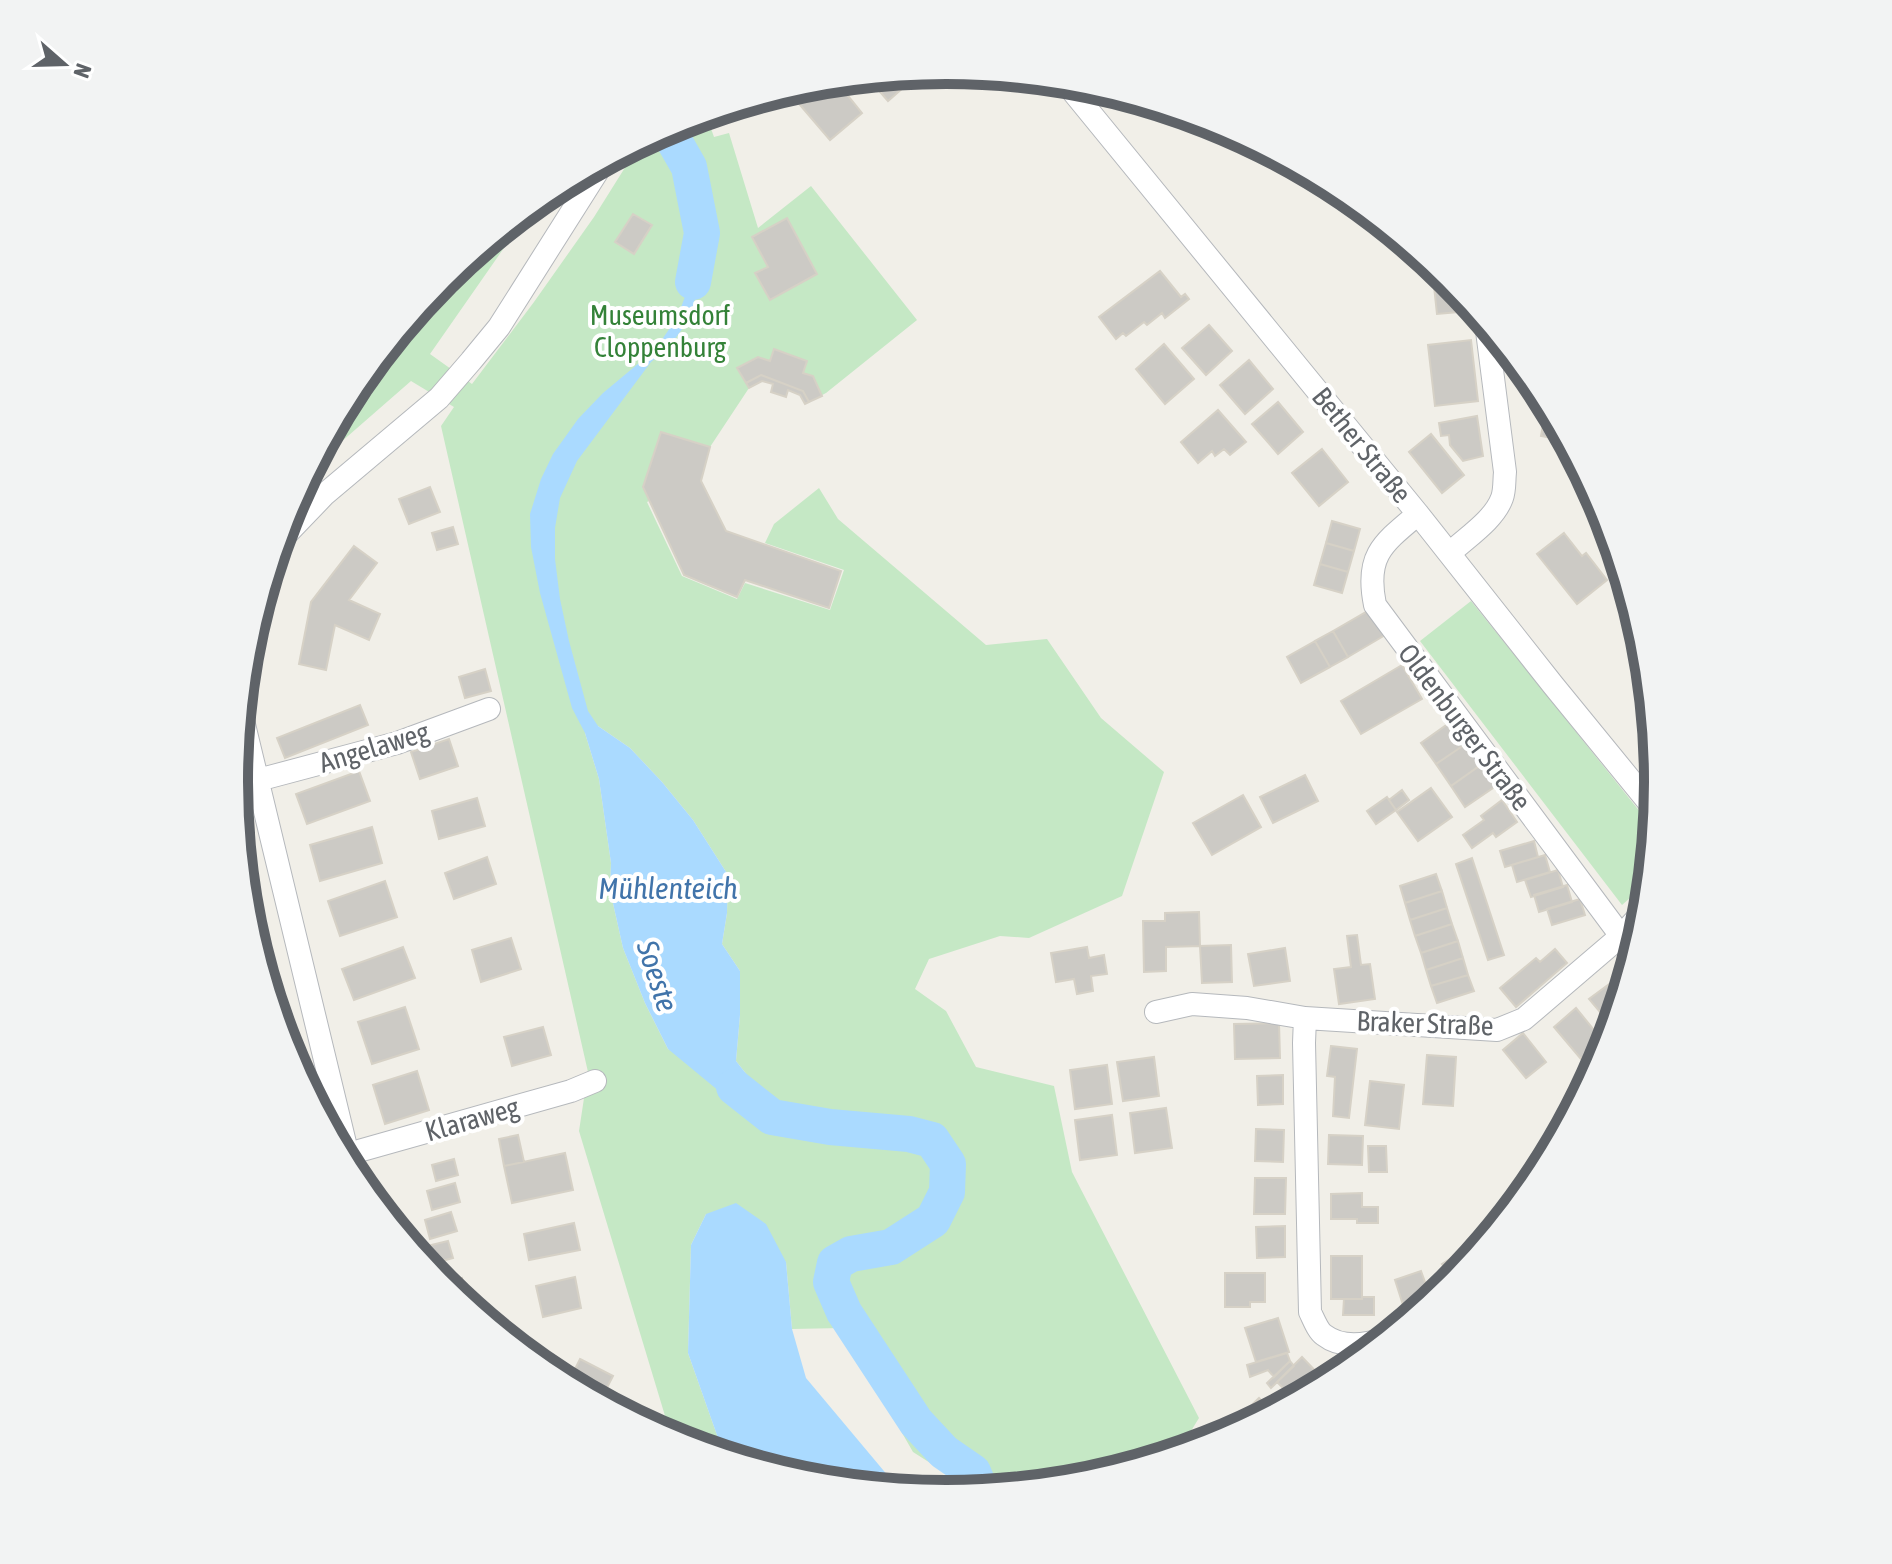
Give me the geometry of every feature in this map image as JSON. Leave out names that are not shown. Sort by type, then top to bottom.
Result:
[{"type":"street","name":"Bether Straße","points":[[1077,96],[1450,553],[1644,796]]},
{"type":"street","points":[[299,522],[325,494],[439,398],[471,361],[499,327],[591,182]]},
{"type":"street","points":[[1450,553],[1491,516],[1503,494],[1505,472],[1489,343]]},
{"type":"street","name":"Oldenburger Straße","points":[[1418,514],[1386,541],[1373,564],[1371,584],[1375,605],[1621,936]]},
{"type":"street","name":"Angelaweg","points":[[258,780],[397,743],[489,709]]},
{"type":"street","points":[[249,743],[343,1133]]},
{"type":"street","name":"Braker Straße","points":[[1156,1012],[1192,1004],[1247,1008],[1305,1018],[1497,1030],[1524,1019],[1629,928]]},
{"type":"street","points":[[1305,1018],[1310,1312],[1323,1335],[1339,1343],[1358,1345]]},
{"type":"street","name":"Klaraweg","points":[[361,1162],[595,1081]]},
{"type":"green space","name":"Museumsdorf Cloppenburg","points":[[710,126],[714,137],[729,133],[758,228],[811,186],[917,320],[826,393],[809,402],[803,391],[761,375],[746,383],[749,388],[710,447],[661,432],[643,487],[682,576],[737,599],[745,583],[830,610],[844,570],[765,543],[774,524],[819,488],[838,519],[986,645],[1047,639],[1101,718],[1164,772],[1122,896],[1029,938],[1000,936],[929,959],[915,989],[946,1011],[976,1067],[1054,1086],[1072,1172],[1199,1418],[1188,1436],[1082,1467],[992,1479],[957,1480],[913,1452],[842,1328],[792,1329],[786,1262],[706,1214],[691,1245],[688,1353],[719,1442],[667,1421],[579,1131],[588,1072],[441,426],[454,407],[411,381],[333,449],[366,394],[421,322],[452,288],[514,234],[430,354],[472,384],[594,217],[630,160]],"holes":[[[598,726],[630,748],[693,820],[728,875],[722,944],[740,971],[736,1061],[774,1109],[668,1049],[623,948],[610,890],[611,863],[599,779],[585,733]]]},
{"type":"green space","points":[[1471,601],[1643,816],[1635,894],[1622,905],[1420,641]]},
{"type":"water","name":"Mühlenteich","points":[[702,233],[695,299],[688,321],[669,347],[651,362],[577,461],[560,498],[555,528],[555,559],[569,641],[588,711],[598,726],[630,748],[662,782],[693,820],[728,875],[722,944],[740,971],[736,1061],[774,1109],[772,1117],[766,1121],[731,1101],[668,1049],[645,1003],[623,948],[610,890],[611,863],[599,779],[585,733],[572,708],[540,593],[531,547],[530,514],[553,454],[578,419],[639,363],[677,318],[689,286]]},
{"type":"water","points":[[736,1203],[766,1224],[786,1262],[792,1329],[806,1378],[890,1478],[810,1467],[719,1442],[688,1353],[691,1245],[706,1214]]},
{"type":"building","points":[[906,85],[888,101],[876,88]]},
{"type":"building","points":[[845,92],[862,113],[830,140],[796,100]]},
{"type":"building","points":[[633,214],[652,225],[634,254],[615,242]]},
{"type":"building","points":[[787,218],[817,274],[770,300],[755,273],[768,267],[752,237]]},
{"type":"building","points":[[1160,271],[1181,297],[1185,294],[1189,299],[1165,318],[1162,313],[1147,325],[1144,322],[1126,336],[1123,333],[1116,339],[1099,317]]},
{"type":"building","points":[[1434,282],[1462,312],[1437,314]]},
{"type":"building","points":[[1209,325],[1232,351],[1206,375],[1182,348]]},
{"type":"building","points":[[1471,340],[1478,401],[1435,406],[1428,345]]},
{"type":"building","points":[[1164,344],[1194,379],[1165,404],[1136,369]]},
{"type":"building","points":[[774,349],[807,361],[803,373],[813,376],[822,396],[809,402],[803,391],[761,375],[746,383],[737,368],[758,357],[770,361]]},
{"type":"building","points":[[1249,360],[1273,389],[1245,414],[1220,385]]},
{"type":"building","points":[[761,375],[803,391],[809,402],[805,404],[800,395],[788,390],[786,397],[771,392],[773,384],[762,381],[749,388],[746,383]]},
{"type":"building","points":[[1278,402],[1303,432],[1278,454],[1252,424]]},
{"type":"building","points":[[1218,410],[1246,442],[1230,455],[1224,449],[1215,456],[1212,451],[1198,463],[1181,442]]},
{"type":"building","points":[[1477,416],[1483,456],[1463,461],[1450,445],[1449,435],[1441,436],[1439,423]]},
{"type":"building","points":[[1543,422],[1553,438],[1541,436]]},
{"type":"building","points":[[661,432],[710,447],[701,481],[726,531],[841,571],[829,608],[745,580],[737,597],[684,575],[643,487]]},
{"type":"building","points":[[1431,434],[1464,475],[1442,493],[1409,452]]},
{"type":"building","points":[[1322,449],[1348,482],[1319,506],[1292,473]]},
{"type":"building","points":[[430,487],[440,512],[409,524],[399,499]]},
{"type":"building","points":[[1332,521],[1360,529],[1354,551],[1326,543]]},
{"type":"building","points":[[453,527],[458,544],[437,550],[432,533]]},
{"type":"building","points":[[1564,533],[1582,556],[1586,553],[1607,580],[1577,604],[1537,554]]},
{"type":"building","points":[[1326,543],[1354,551],[1348,572],[1320,564]]},
{"type":"building","points":[[354,546],[377,563],[349,600],[380,614],[369,640],[335,625],[326,670],[299,664],[311,602]]},
{"type":"building","points":[[1320,564],[1348,572],[1342,593],[1314,585]]},
{"type":"building","points":[[1373,608],[1387,634],[1348,657],[1333,631]]},
{"type":"building","points":[[1333,631],[1348,657],[1330,667],[1315,641]]},
{"type":"building","points":[[1315,641],[1330,667],[1301,683],[1287,657]]},
{"type":"building","points":[[1402,665],[1422,699],[1361,734],[1341,701]]},
{"type":"building","points":[[485,669],[491,691],[465,698],[459,677]]},
{"type":"building","points":[[360,705],[368,725],[285,758],[277,738]]},
{"type":"building","points":[[1452,721],[1467,743],[1436,764],[1421,743]]},
{"type":"building","points":[[449,739],[458,766],[420,779],[411,752]]},
{"type":"building","points":[[1467,743],[1482,764],[1451,786],[1436,764]]},
{"type":"building","points":[[1482,764],[1496,786],[1465,807],[1451,786]]},
{"type":"building","points":[[359,771],[370,801],[307,824],[296,794]]},
{"type":"building","points":[[1305,775],[1318,801],[1273,823],[1260,797]]},
{"type":"building","points":[[1431,788],[1452,817],[1418,841],[1397,812]]},
{"type":"building","points":[[1402,790],[1409,800],[1396,810],[1389,800]]},
{"type":"building","points":[[1243,795],[1261,827],[1212,855],[1193,823]]},
{"type":"building","points":[[1387,797],[1396,810],[1376,824],[1367,811]]},
{"type":"building","points":[[477,798],[485,826],[439,839],[432,811]]},
{"type":"building","points":[[1502,800],[1517,822],[1496,837],[1493,833],[1472,848],[1463,835],[1484,820],[1481,816]]},
{"type":"building","points":[[372,827],[382,863],[320,881],[310,845]]},
{"type":"building","points":[[1534,841],[1538,857],[1505,867],[1500,851]]},
{"type":"building","points":[[1545,855],[1550,872],[1517,882],[1512,865]]},
{"type":"building","points":[[487,857],[496,884],[454,899],[445,873]]},
{"type":"building","points":[[1472,858],[1504,955],[1488,960],[1456,864]]},
{"type":"building","points":[[1558,870],[1563,887],[1531,897],[1525,880]]},
{"type":"building","points":[[1436,874],[1442,891],[1405,903],[1400,886]]},
{"type":"building","points":[[385,881],[397,917],[340,936],[328,901]]},
{"type":"building","points":[[1567,885],[1572,902],[1539,912],[1534,895]]},
{"type":"building","points":[[1442,891],[1447,908],[1410,920],[1405,903]]},
{"type":"building","points":[[1580,899],[1585,915],[1552,925],[1547,909]]},
{"type":"building","points":[[1447,908],[1452,924],[1415,936],[1410,920]]},
{"type":"building","points":[[1199,912],[1200,946],[1166,947],[1166,971],[1144,972],[1143,921],[1165,921],[1165,913]]},
{"type":"building","points":[[1452,924],[1458,941],[1421,953],[1415,936]]},
{"type":"building","points":[[1357,935],[1361,965],[1370,964],[1375,999],[1339,1004],[1334,969],[1351,967],[1347,936]]},
{"type":"building","points":[[511,938],[521,969],[481,982],[472,950]]},
{"type":"building","points":[[1458,941],[1463,958],[1426,970],[1421,953]]},
{"type":"building","points":[[1231,945],[1232,982],[1202,983],[1200,946]]},
{"type":"building","points":[[403,947],[415,978],[354,1000],[342,969]]},
{"type":"building","points":[[1087,947],[1089,958],[1104,955],[1107,974],[1091,976],[1093,991],[1077,994],[1074,979],[1056,982],[1051,953]]},
{"type":"building","points":[[1285,948],[1290,981],[1254,986],[1248,954]]},
{"type":"building","points":[[1555,949],[1567,963],[1516,1007],[1500,988],[1536,958],[1540,962]]},
{"type":"building","points":[[1463,958],[1468,975],[1431,986],[1426,970]]},
{"type":"building","points":[[1468,975],[1474,991],[1437,1003],[1431,986]]},
{"type":"building","points":[[1615,980],[1603,1016],[1589,999]]},
{"type":"building","points":[[405,1007],[419,1049],[372,1064],[358,1022]]},
{"type":"building","points":[[1576,1008],[1597,1033],[1590,1052],[1581,1059],[1554,1027]]},
{"type":"building","points":[[1279,1023],[1280,1058],[1235,1059],[1234,1024]]},
{"type":"building","points":[[543,1027],[551,1055],[512,1066],[504,1037]]},
{"type":"building","points":[[1523,1033],[1546,1062],[1526,1078],[1503,1050]]},
{"type":"building","points":[[1331,1046],[1357,1049],[1349,1118],[1333,1116],[1335,1077],[1327,1076]]},
{"type":"building","points":[[1427,1055],[1456,1057],[1453,1106],[1423,1104]]},
{"type":"building","points":[[1154,1057],[1159,1096],[1123,1101],[1117,1062]]},
{"type":"building","points":[[1107,1065],[1112,1104],[1075,1109],[1070,1070]]},
{"type":"building","points":[[417,1071],[429,1110],[385,1124],[373,1085]]},
{"type":"building","points":[[1283,1075],[1283,1104],[1258,1105],[1257,1076]]},
{"type":"building","points":[[1370,1081],[1404,1085],[1399,1129],[1365,1125]]},
{"type":"building","points":[[1166,1108],[1172,1148],[1135,1153],[1130,1113]]},
{"type":"building","points":[[1112,1115],[1117,1155],[1080,1160],[1075,1120]]},
{"type":"building","points":[[1256,1129],[1284,1130],[1283,1162],[1255,1161]]},
{"type":"building","points":[[518,1135],[524,1162],[504,1166],[499,1139]]},
{"type":"building","points":[[1329,1135],[1363,1136],[1362,1165],[1328,1164]]},
{"type":"building","points":[[1368,1146],[1386,1146],[1387,1172],[1369,1172]]},
{"type":"building","points":[[565,1153],[573,1190],[512,1203],[504,1166]]},
{"type":"building","points":[[454,1159],[458,1175],[436,1181],[432,1165]]},
{"type":"building","points":[[1255,1178],[1286,1178],[1285,1214],[1254,1214]]},
{"type":"building","points":[[455,1183],[460,1202],[432,1210],[427,1191]]},
{"type":"building","points":[[1362,1193],[1362,1207],[1378,1207],[1378,1223],[1331,1219],[1331,1194]]},
{"type":"building","points":[[451,1212],[457,1231],[430,1239],[425,1220]]},
{"type":"building","points":[[574,1223],[580,1250],[529,1260],[524,1234]]},
{"type":"building","points":[[1285,1226],[1285,1257],[1257,1258],[1256,1227]]},
{"type":"building","points":[[448,1241],[453,1258],[439,1262],[425,1246]]},
{"type":"building","points":[[1461,1252],[1461,1253],[1446,1270],[1442,1264]]},
{"type":"building","points":[[1331,1256],[1362,1256],[1362,1299],[1331,1299]]},
{"type":"building","points":[[1421,1271],[1427,1288],[1411,1302],[1403,1305],[1395,1280]]},
{"type":"building","points":[[1225,1273],[1265,1273],[1265,1302],[1250,1302],[1250,1307],[1225,1307]]},
{"type":"building","points":[[575,1277],[581,1308],[543,1317],[536,1286]]},
{"type":"building","points":[[1374,1297],[1374,1315],[1343,1315],[1344,1299]]},
{"type":"building","points":[[1278,1318],[1289,1352],[1256,1362],[1245,1328]]},
{"type":"building","points":[[1287,1353],[1290,1361],[1274,1377],[1268,1370],[1250,1377],[1247,1365]]},
{"type":"building","points":[[1302,1357],[1317,1373],[1286,1391],[1277,1382]]},
{"type":"building","points":[[580,1359],[613,1376],[605,1391],[574,1372]]},
{"type":"building","points":[[1290,1361],[1294,1366],[1271,1388],[1267,1383]]},
{"type":"building","points":[[1259,1398],[1264,1403],[1255,1408],[1243,1414]]},
{"type":"waterway","name":"Soeste","points":[[673,140],[689,167],[702,233],[693,282]]},
{"type":"waterway","name":"Soeste","points":[[734,1087],[772,1117],[830,1127],[909,1134],[932,1140],[948,1164],[947,1192],[933,1220],[891,1247],[851,1254],[835,1263],[831,1282],[844,1312],[916,1422],[944,1452],[973,1472],[976,1479]]}]
